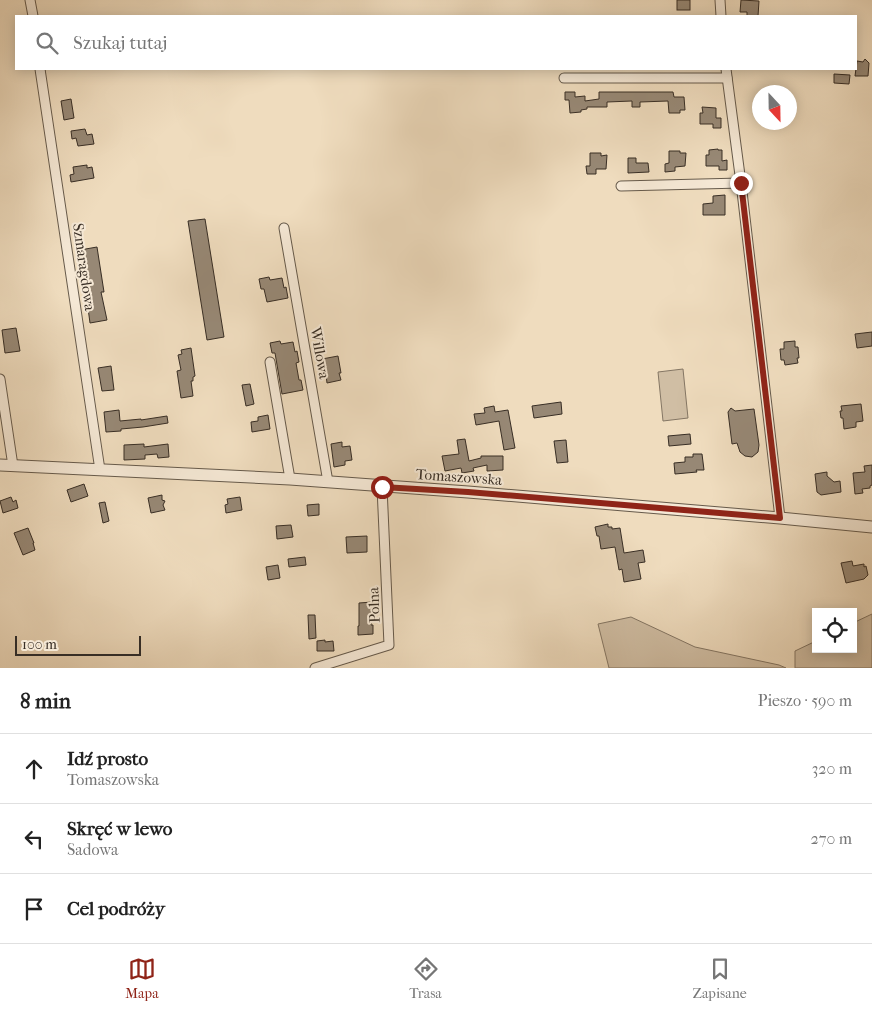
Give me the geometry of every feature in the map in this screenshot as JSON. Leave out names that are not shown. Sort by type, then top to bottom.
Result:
[{"type":"street","points":[[30,0],[33,15]]},
{"type":"street","points":[[720,0],[721,15]]},
{"type":"street","name":"Szmaragdowa","points":[[40,70],[100,470]]},
{"type":"street","points":[[564,78],[727,73],[780,518]]},
{"type":"street","points":[[621,186],[741,183]]},
{"type":"street","name":"Willowa","points":[[284,228],[328,482]]},
{"type":"street","points":[[270,362],[290,479]]},
{"type":"street","points":[[0,379],[13,466]]},
{"type":"street","name":"Tomaszowska","points":[[0,465],[290,479],[468,492],[872,527]]},
{"type":"street","name":"Polna","points":[[315,668],[389,645],[382,487]]},
{"type":"shaded area","points":[[683,369],[688,418],[663,421],[658,372]]},
{"type":"shaded area","points":[[872,614],[872,668],[795,668],[795,651],[812,643],[812,653],[857,653],[857,621]]},
{"type":"shaded area","points":[[631,617],[695,647],[786,668],[609,668],[598,624]]},
{"type":"building","points":[[677,0],[690,0],[690,10],[677,10]]},
{"type":"building","points":[[741,0],[759,1],[758,15],[747,15],[747,12],[740,12]]},
{"type":"building","points":[[865,59],[869,63],[868,76],[855,76],[857,61],[863,62]]},
{"type":"building","points":[[834,74],[850,75],[849,84],[834,83]]},
{"type":"building","points":[[565,92],[575,92],[575,97],[585,96],[585,101],[599,99],[599,92],[673,92],[674,97],[684,97],[685,110],[680,110],[680,113],[669,113],[668,101],[640,102],[640,107],[632,107],[632,101],[607,102],[607,107],[587,107],[587,109],[581,110],[581,112],[570,113],[569,100],[565,100]]},
{"type":"building","points":[[71,99],[74,118],[64,120],[61,101]]},
{"type":"building","points":[[702,107],[716,108],[716,118],[721,118],[721,128],[713,128],[713,124],[700,124],[700,113],[703,113]]},
{"type":"building","points":[[85,129],[87,135],[92,134],[94,144],[78,146],[76,138],[72,139],[71,131]]},
{"type":"building","points":[[709,150],[722,150],[722,161],[727,160],[727,170],[719,170],[719,166],[706,166],[706,155],[709,155]]},
{"type":"building","points":[[669,151],[686,153],[685,166],[675,167],[675,171],[665,172],[665,164],[669,163]]},
{"type":"building","points":[[590,153],[601,153],[601,156],[607,155],[606,169],[596,169],[596,174],[587,174],[586,166],[590,166]]},
{"type":"building","points":[[628,158],[636,158],[636,163],[648,163],[649,172],[628,173]]},
{"type":"building","points":[[87,165],[87,168],[92,167],[94,178],[71,182],[70,175],[74,174],[73,167]]},
{"type":"building","points":[[725,195],[725,215],[703,215],[703,204],[713,203],[713,196]]},
{"type":"building","points":[[205,219],[224,337],[207,340],[188,221]]},
{"type":"building","points":[[97,247],[104,292],[101,292],[107,320],[90,323],[88,308],[90,308],[88,294],[86,295],[80,250]]},
{"type":"building","points":[[269,277],[270,280],[282,278],[288,298],[267,302],[259,279]]},
{"type":"building","points":[[16,328],[20,351],[5,353],[2,330]]},
{"type":"building","points":[[872,332],[872,346],[857,348],[855,334]]},
{"type":"building","points":[[280,341],[281,344],[293,342],[295,352],[297,351],[299,362],[296,363],[303,390],[282,394],[275,353],[272,353],[270,343]]},
{"type":"building","points":[[795,341],[795,347],[798,347],[798,363],[785,365],[784,360],[781,360],[780,349],[784,349],[784,342]]},
{"type":"building","points":[[191,348],[195,376],[193,381],[191,381],[193,396],[181,398],[177,371],[181,370],[178,355],[182,354],[181,350]]},
{"type":"building","points":[[338,356],[341,380],[327,383],[322,359]]},
{"type":"building","points":[[111,366],[114,390],[102,391],[98,368]]},
{"type":"building","points":[[250,384],[254,404],[246,406],[242,385]]},
{"type":"building","points":[[561,402],[562,414],[534,418],[532,406]]},
{"type":"building","points":[[861,404],[863,421],[856,422],[856,427],[844,429],[840,411],[842,411],[841,406]]},
{"type":"building","points":[[494,406],[495,412],[508,410],[515,448],[504,450],[499,421],[476,425],[474,414],[485,413],[484,408]]},
{"type":"building","points":[[731,408],[735,411],[754,409],[759,445],[758,452],[752,457],[745,456],[740,452],[737,443],[732,444],[728,412]]},
{"type":"building","points":[[119,410],[120,421],[167,416],[168,423],[106,432],[104,412]]},
{"type":"building","points":[[268,415],[270,429],[252,432],[251,422],[258,421],[258,417]]},
{"type":"building","points":[[690,434],[691,444],[669,446],[668,436]]},
{"type":"building","points":[[465,439],[469,461],[481,458],[481,456],[503,456],[503,470],[487,471],[487,465],[473,468],[474,471],[462,473],[461,468],[445,471],[442,456],[459,454],[457,440]]},
{"type":"building","points":[[566,440],[568,462],[557,463],[554,441]]},
{"type":"building","points":[[342,442],[342,447],[350,446],[352,460],[345,461],[345,465],[334,467],[331,444]]},
{"type":"building","points":[[144,444],[144,447],[168,444],[169,457],[158,458],[157,454],[145,455],[145,459],[124,460],[124,445]]},
{"type":"building","points":[[693,454],[702,454],[704,470],[675,474],[674,463],[685,462],[685,457],[693,457]]},
{"type":"building","points":[[872,465],[872,485],[870,488],[862,489],[863,493],[855,494],[853,473],[865,472],[864,466]]},
{"type":"building","points":[[827,472],[827,476],[834,482],[840,481],[841,492],[821,495],[817,492],[815,474]]},
{"type":"building","points":[[84,484],[88,496],[71,502],[67,490]]},
{"type":"building","points":[[162,495],[162,500],[165,501],[163,505],[165,510],[151,513],[148,498]]},
{"type":"building","points":[[11,497],[13,502],[16,500],[18,508],[3,513],[0,501]]},
{"type":"building","points":[[240,497],[242,510],[226,513],[225,505],[228,504],[227,499]]},
{"type":"building","points":[[105,502],[109,521],[103,523],[99,503]]},
{"type":"building","points":[[319,504],[319,515],[308,516],[307,505]]},
{"type":"building","points":[[608,524],[608,527],[612,527],[612,529],[620,528],[624,553],[643,550],[645,562],[638,563],[641,579],[624,582],[622,569],[619,570],[615,547],[601,549],[595,527]]},
{"type":"building","points":[[291,525],[293,537],[277,539],[276,526]]},
{"type":"building","points":[[28,528],[35,550],[23,555],[14,533]]},
{"type":"building","points":[[367,536],[367,552],[347,553],[346,537]]},
{"type":"building","points":[[305,557],[306,565],[289,567],[288,559]]},
{"type":"building","points":[[852,561],[853,566],[864,564],[868,575],[864,579],[846,583],[841,563]]},
{"type":"building","points":[[278,565],[280,578],[268,580],[266,567]]},
{"type":"building","points":[[372,602],[371,625],[373,625],[373,634],[358,635],[359,603]]},
{"type":"building","points":[[308,615],[315,615],[316,638],[309,639]]},
{"type":"building","points":[[325,640],[325,642],[333,641],[334,651],[317,651],[317,641]]},
{"type":"route","points":[[382,487],[468,492],[780,518],[741,183]]}]
